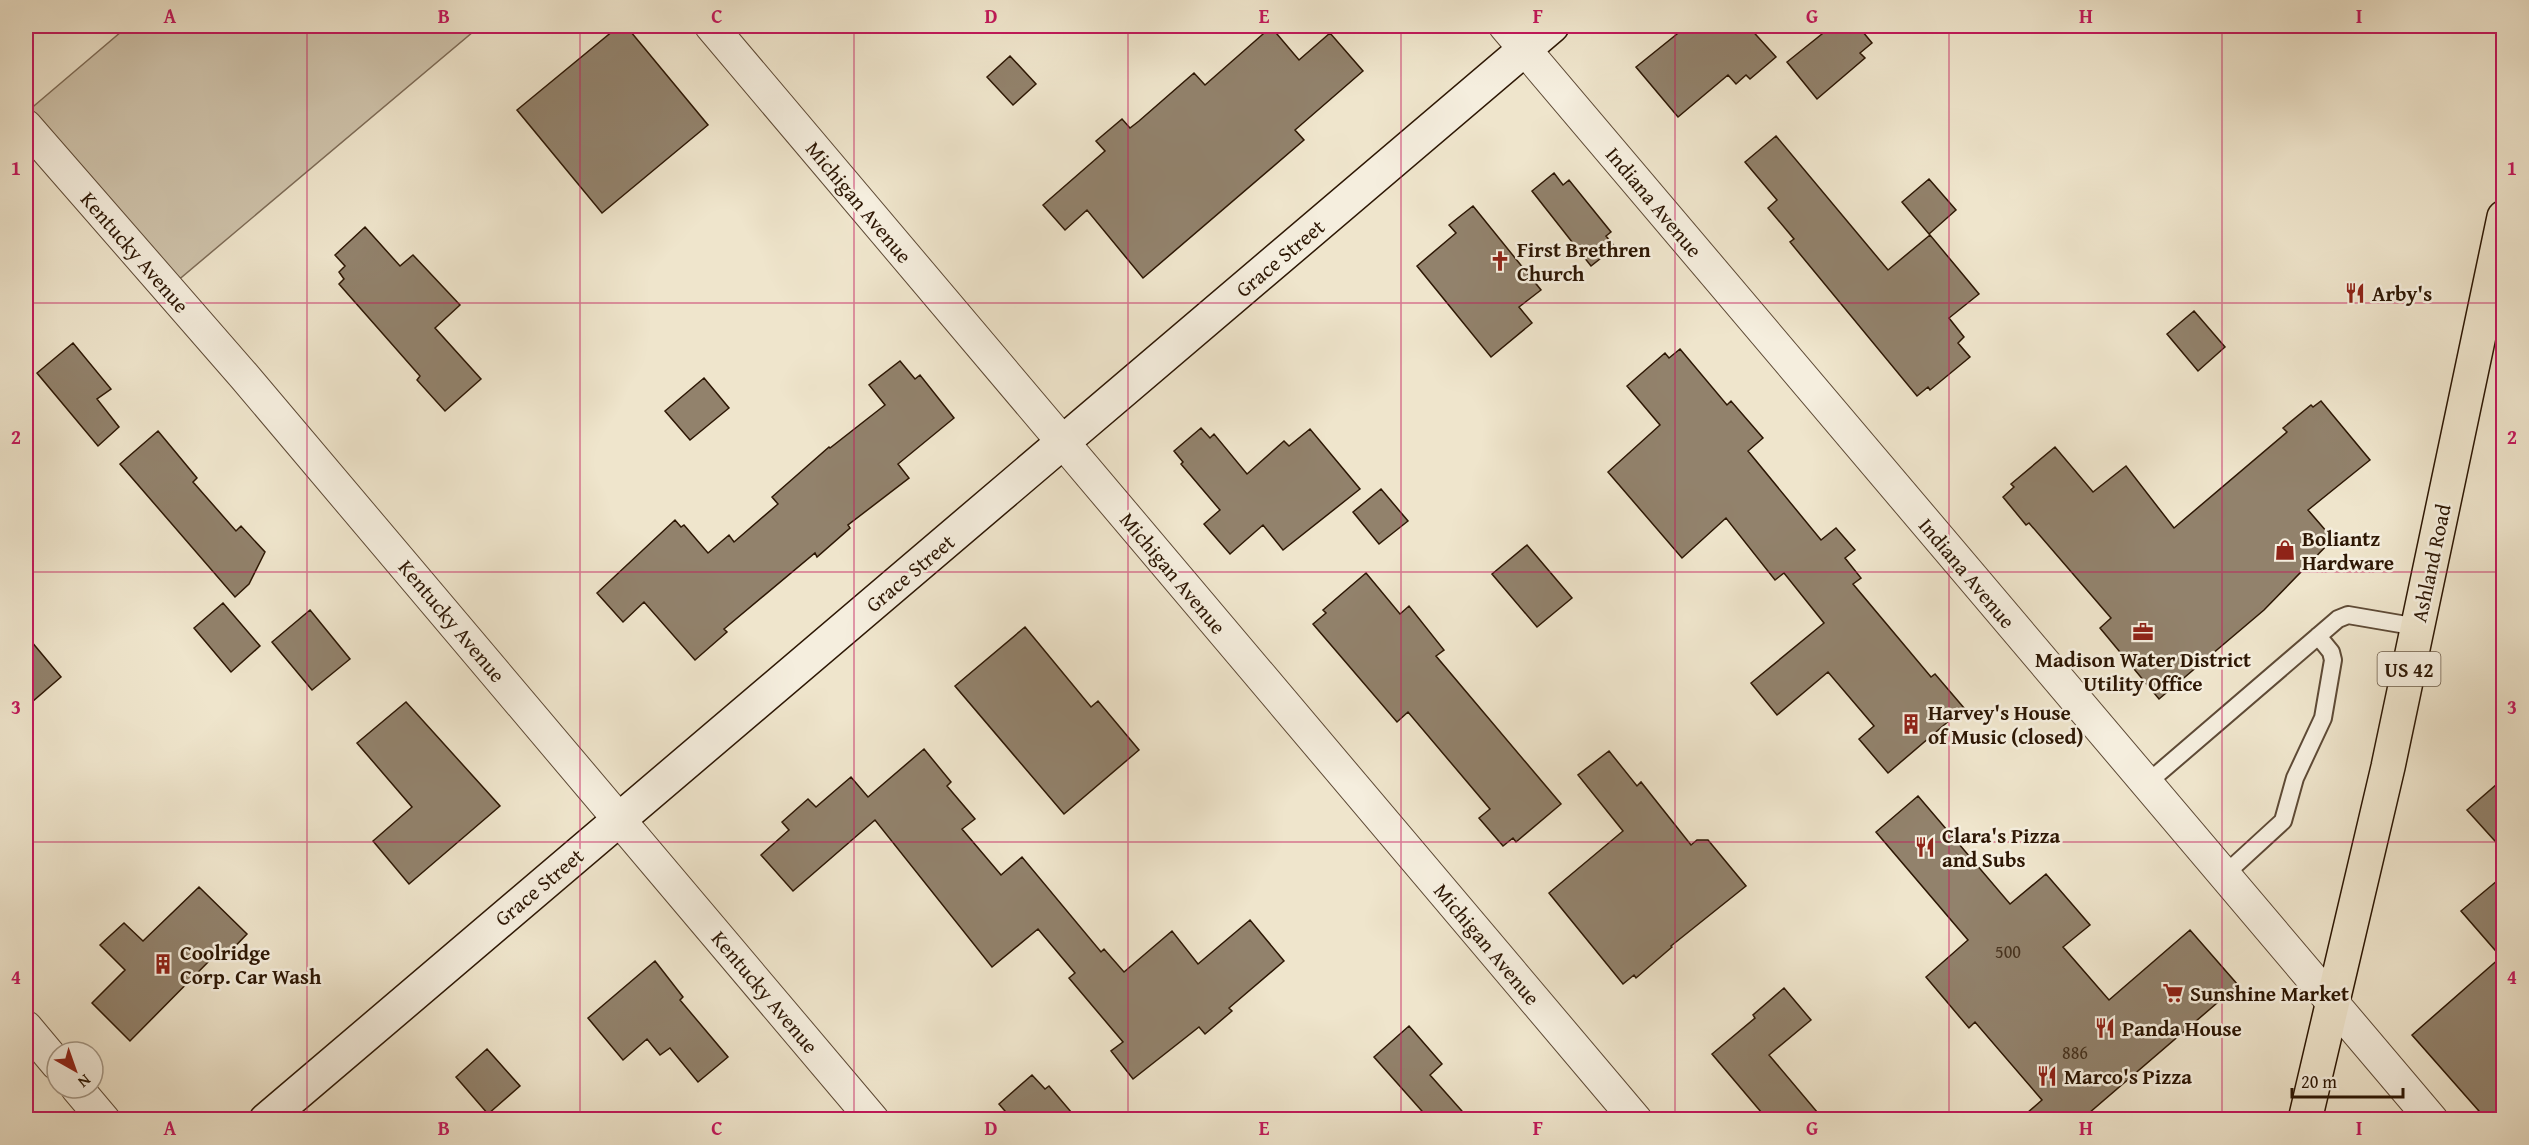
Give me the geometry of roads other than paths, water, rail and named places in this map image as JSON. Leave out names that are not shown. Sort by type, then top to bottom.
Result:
[{"type":"main road","name":"Ashland Road","points":[[2305,1119],[2418,627],[2504,217]]},
{"type":"street","name":"Michigan Avenue","points":[[711,26],[1636,1119]]},
{"type":"street","name":"Grace Street","points":[[266,1119],[1063,443],[1515,37],[1552,26]]},
{"type":"street","name":"Indiana Avenue","points":[[1515,37],[2223,876],[2432,1119]]},
{"type":"street","name":"Kentucky Avenue","points":[[26,126],[251,384],[873,1119]]},
{"type":"street","points":[[26,1027],[45,1050]]},
{"type":"street","points":[[87,1100],[104,1119]]},
{"type":"lane","points":[[2146,784],[2338,619],[2348,615],[2418,627]]},
{"type":"lane","points":[[2223,876],[2283,821],[2295,778],[2323,718],[2333,660],[2331,652],[2318,636]]},
{"type":"place","name":"First Brethren Church","points":[[1500,261]]},
{"type":"place","name":"Arby's","points":[[2355,293]]},
{"type":"place","name":"Boliantz Hardware","points":[[2285,550]]},
{"type":"place","name":"Madison Water District Utility Office","points":[[2143,632]]},
{"type":"place","name":"Harvey's House of Music (closed)","points":[[1911,724]]},
{"type":"place","name":"Clara's Pizza and Subs","points":[[1925,847]]},
{"type":"place","name":"Coolridge Corp. Car Wash","points":[[163,964]]},
{"type":"place","name":"Sunshine Market","points":[[2173,993]]},
{"type":"place","name":"Panda House","points":[[2105,1028]]},
{"type":"place","name":"Marco's Pizza","points":[[2047,1076]]}]
